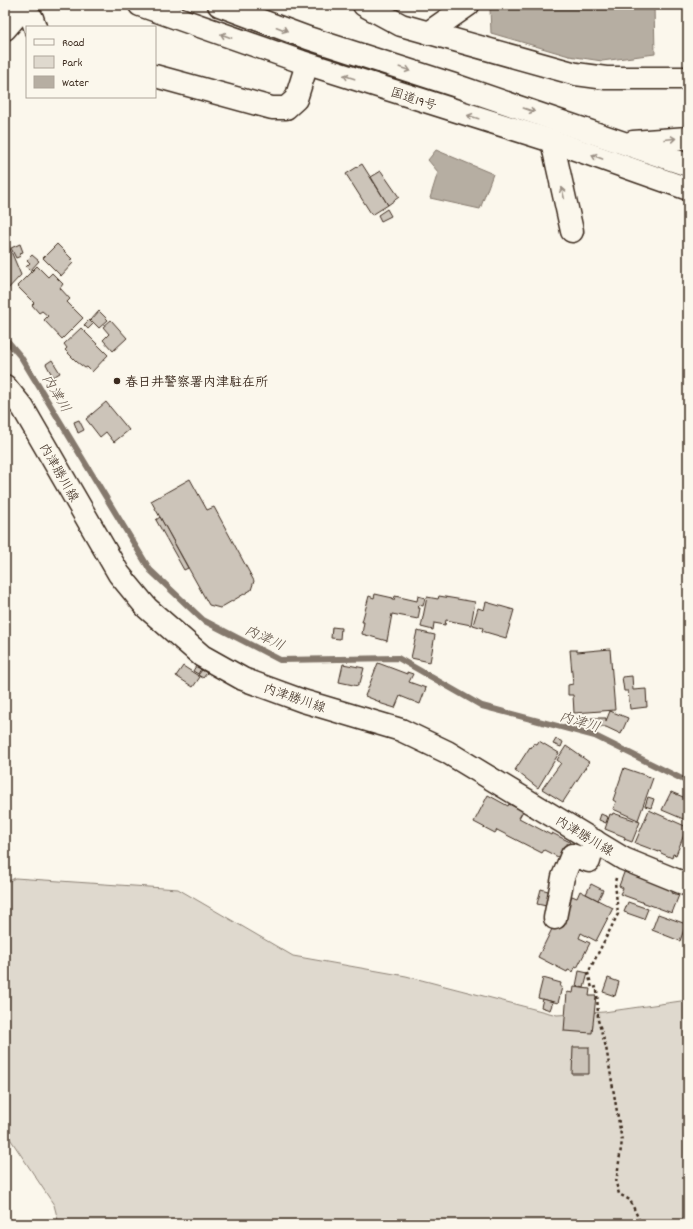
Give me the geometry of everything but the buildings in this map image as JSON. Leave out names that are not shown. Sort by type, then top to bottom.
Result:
[{"type":"main road","name":"国道19号","points":[[140,5],[307,64],[552,141],[688,189]]},
{"type":"main road","name":"国道19号","points":[[219,5],[308,38],[454,85],[688,165]]},
{"type":"main road","points":[[364,5],[401,25],[576,74],[606,78],[688,78]]},
{"type":"main road","points":[[428,33],[468,5]]},
{"type":"main road","points":[[5,29],[24,8],[32,18],[36,26]]},
{"type":"main road","points":[[156,76],[272,108],[286,108],[296,99],[307,64]]},
{"type":"main road","points":[[624,143],[688,138]]},
{"type":"main road","points":[[552,141],[572,231]]},
{"type":"main road","name":"内津勝川線","points":[[5,386],[23,408],[119,574],[147,608],[202,656],[243,679],[303,701],[401,730],[447,752],[624,859],[688,886]]},
{"type":"main road","points":[[555,918],[563,877],[572,854],[589,861],[595,841]]},
{"type":"path","points":[[624,859],[615,882],[618,914],[588,973],[592,988],[597,986],[598,1020],[606,1047],[622,1141],[616,1183],[619,1194],[630,1200],[641,1224]]},
{"type":"green space","points":[[15,878],[178,889],[293,956],[406,976],[557,1015],[604,1012],[688,1000],[688,1224],[59,1224],[54,1205],[5,1131],[5,883]]},
{"type":"water","points":[[502,5],[654,5],[655,54],[602,61],[569,56],[491,33],[490,9]]},
{"type":"water","points":[[436,150],[493,174],[480,209],[430,198],[438,172],[428,160]]},
{"type":"waterway","name":"内津川","points":[[5,338],[21,357],[150,570],[203,620],[280,660],[398,658],[482,706],[595,736],[688,782]]},
{"type":"place","name":"春日井警察署内津駐在所","points":[[117,381]]}]
